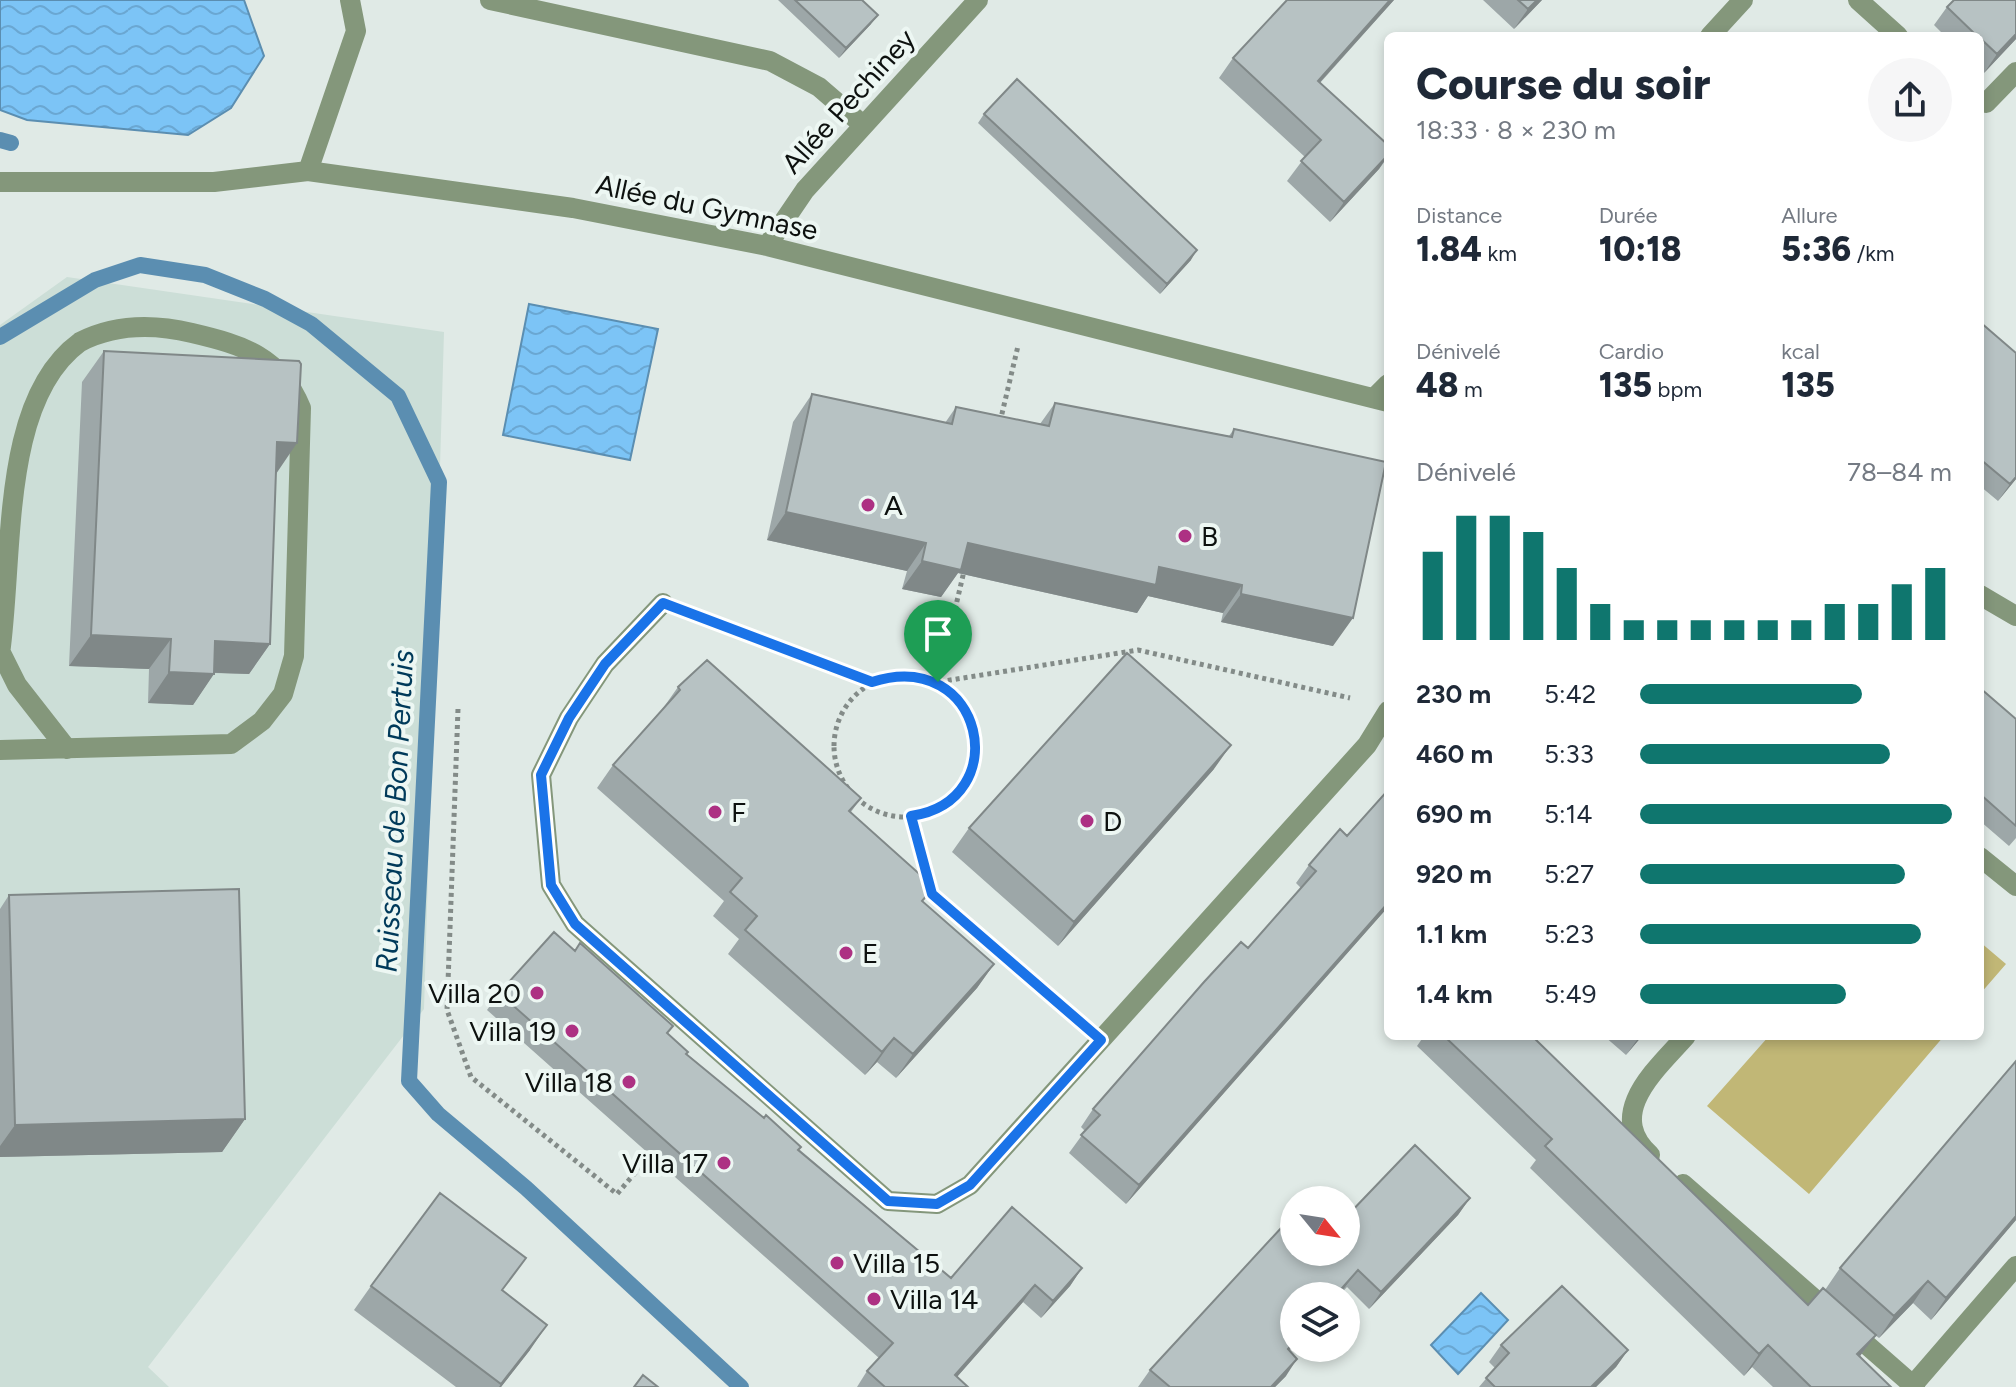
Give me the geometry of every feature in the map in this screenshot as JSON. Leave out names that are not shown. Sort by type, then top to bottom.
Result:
[{"type":"street","points":[[308,171],[356,31],[350,0]]},
{"type":"street","points":[[490,0],[770,61],[819,87],[863,125]]},
{"type":"street","name":"Allée Pechiney","points":[[767,246],[805,190],[978,0]]},
{"type":"street","points":[[1714,32],[1743,0]]},
{"type":"street","points":[[1858,0],[1894,32]]},
{"type":"street","points":[[1984,103],[2016,72]]},
{"type":"street","name":"Allée du Gymnase","points":[[0,182],[214,182],[308,171],[573,208],[767,246],[1383,395]]},
{"type":"street","points":[[0,750],[67,749],[231,744],[262,721],[283,694],[294,656],[301,408],[290,381],[270,363],[229,341],[181,330],[142,327],[104,330],[64,350],[35,378],[9,425],[2,487],[0,653],[17,685],[67,749]]},
{"type":"street","points":[[1984,597],[2016,616]]},
{"type":"street","points":[[663,603],[605,664],[569,718],[541,775],[551,885],[575,924],[888,1201],[937,1204],[970,1185],[1367,745],[1384,717]]},
{"type":"street","points":[[1984,860],[2016,886]]},
{"type":"street","points":[[1683,1040],[1637,1093],[1632,1118],[1636,1142],[1914,1386],[2016,1266]]},
{"type":"path","points":[[997,434],[1026,310]]},
{"type":"path","points":[[938,682],[967,558]]},
{"type":"path","points":[[663,603],[872,682]]},
{"type":"path","points":[[938,682],[958,697],[971,718],[976,741],[974,765],[963,787],[946,804],[911,816],[876,811],[857,799],[842,781],[834,760],[834,737],[840,715],[853,696],[872,682],[905,675],[938,682],[1138,650],[1359,700]]},
{"type":"path","points":[[458,709],[447,1010],[471,1077],[617,1194],[659,1145]]},
{"type":"path","points":[[911,816],[932,894],[1101,1040]]},
{"type":"shaded area","points":[[67,277],[444,332],[424,1009],[148,1367],[169,1387],[0,1387],[0,325]]},
{"type":"shaded area","points":[[1984,945],[2006,964],[1984,989]]},
{"type":"shaded area","points":[[1765,1040],[1941,1040],[1809,1194],[1707,1106]]},
{"type":"water","points":[[0,0],[244,0],[264,56],[231,108],[188,135],[27,120],[0,110]]},
{"type":"water","points":[[529,304],[658,329],[630,460],[503,435]]},
{"type":"water","points":[[1481,1293],[1508,1320],[1458,1374],[1431,1345]]},
{"type":"building","points":[[795,0],[862,0],[878,15],[846,48]]},
{"type":"building","points":[[1287,0],[1390,0],[1318,81],[1384,141],[1384,159],[1344,202],[1301,161],[1321,140],[1233,58]]},
{"type":"building","points":[[1518,0],[1537,0],[1528,9]]},
{"type":"building","points":[[1954,0],[2016,0],[2016,34],[1997,54],[1984,42],[1984,32],[1973,32],[1947,7]]},
{"type":"building","points":[[1017,79],[1197,250],[1167,284],[984,114]]},
{"type":"building","points":[[1984,325],[2016,353],[2016,477],[2010,484],[1984,462]]},
{"type":"building","points":[[104,351],[299,361],[301,364],[297,443],[277,442],[270,644],[215,641],[214,674],[169,672],[171,639],[91,635]]},
{"type":"building","points":[[812,394],[952,424],[956,407],[1049,426],[1055,403],[1232,437],[1234,429],[1384,462],[1353,618],[1241,594],[1242,585],[1159,567],[1156,585],[968,543],[961,570],[922,561],[926,543],[786,512]]},
{"type":"building","name":"D","points":[[1127,653],[1231,745],[1074,922],[969,828]]},
{"type":"building","points":[[707,660],[861,798],[849,811],[934,887],[922,901],[994,964],[913,1054],[894,1038],[882,1052],[745,930],[757,916],[730,892],[742,878],[613,765],[680,690],[678,687]]},
{"type":"building","points":[[1984,691],[2016,719],[2016,826],[1984,798]]},
{"type":"building","points":[[1384,794],[1384,908],[1139,1185],[1081,1135],[1100,1115],[1093,1109],[1241,942],[1248,948],[1316,871],[1309,865],[1340,829],[1347,836]]},
{"type":"building","points":[[239,889],[245,1119],[15,1125],[9,895]]},
{"type":"building","points":[[554,932],[575,951],[580,943],[673,1026],[667,1033],[688,1052],[686,1054],[764,1118],[766,1115],[801,1147],[798,1150],[951,1278],[1012,1207],[1082,1268],[1053,1301],[1035,1285],[955,1375],[968,1387],[885,1387],[867,1371],[893,1343],[499,993]]},
{"type":"building","points":[[1448,1040],[1536,1040],[1808,1305],[1823,1288],[1876,1335],[1857,1354],[1891,1387],[1811,1387],[1768,1345],[1759,1354],[1545,1146],[1552,1139]]},
{"type":"building","points":[[2016,1061],[2016,1216],[1946,1298],[1928,1281],[1894,1316],[1840,1268]]},
{"type":"building","points":[[1415,1145],[1470,1198],[1381,1292],[1358,1270],[1347,1282],[1280,1282],[1280,1362],[1294,1362],[1271,1387],[1170,1387],[1150,1370],[1280,1229],[1280,1266],[1360,1266],[1360,1202]]},
{"type":"building","points":[[440,1193],[526,1258],[502,1290],[547,1325],[501,1384],[371,1286]]},
{"type":"building","points":[[1562,1286],[1628,1350],[1591,1387],[1495,1387],[1486,1378],[1509,1353],[1501,1345]]},
{"type":"building","points":[[643,1375],[658,1387],[634,1387]]},
{"type":"waterway","name":"Ruisseau de Bon Pertuis","points":[[0,140],[11,143]]},
{"type":"waterway","name":"Ruisseau de Bon Pertuis","points":[[0,337],[95,280],[140,265],[205,275],[265,299],[311,324],[398,396],[439,482],[409,1081],[438,1114],[526,1188],[741,1387]]},
{"type":"place","name":"A","points":[[868,505]]},
{"type":"place","name":"B","points":[[1185,536]]},
{"type":"place","name":"F","points":[[715,812]]},
{"type":"place","name":"D","points":[[1087,821]]},
{"type":"place","name":"E","points":[[846,953]]},
{"type":"place","name":"Villa 20","points":[[537,993]]},
{"type":"place","name":"Villa 19","points":[[572,1031]]},
{"type":"place","name":"Villa 18","points":[[629,1082]]},
{"type":"place","name":"Villa 17","points":[[724,1163]]},
{"type":"place","name":"Villa 15","points":[[837,1263]]},
{"type":"place","name":"Villa 14","points":[[874,1299]]},
{"type":"route","points":[[663,603],[872,682],[893,675],[916,675],[938,682],[958,697],[971,718],[976,741],[974,765],[963,787],[946,804],[911,816],[932,894],[1101,1040],[970,1185],[937,1204],[888,1201],[834,1150],[575,924],[551,885],[541,775],[569,718],[605,664],[663,603]]}]
